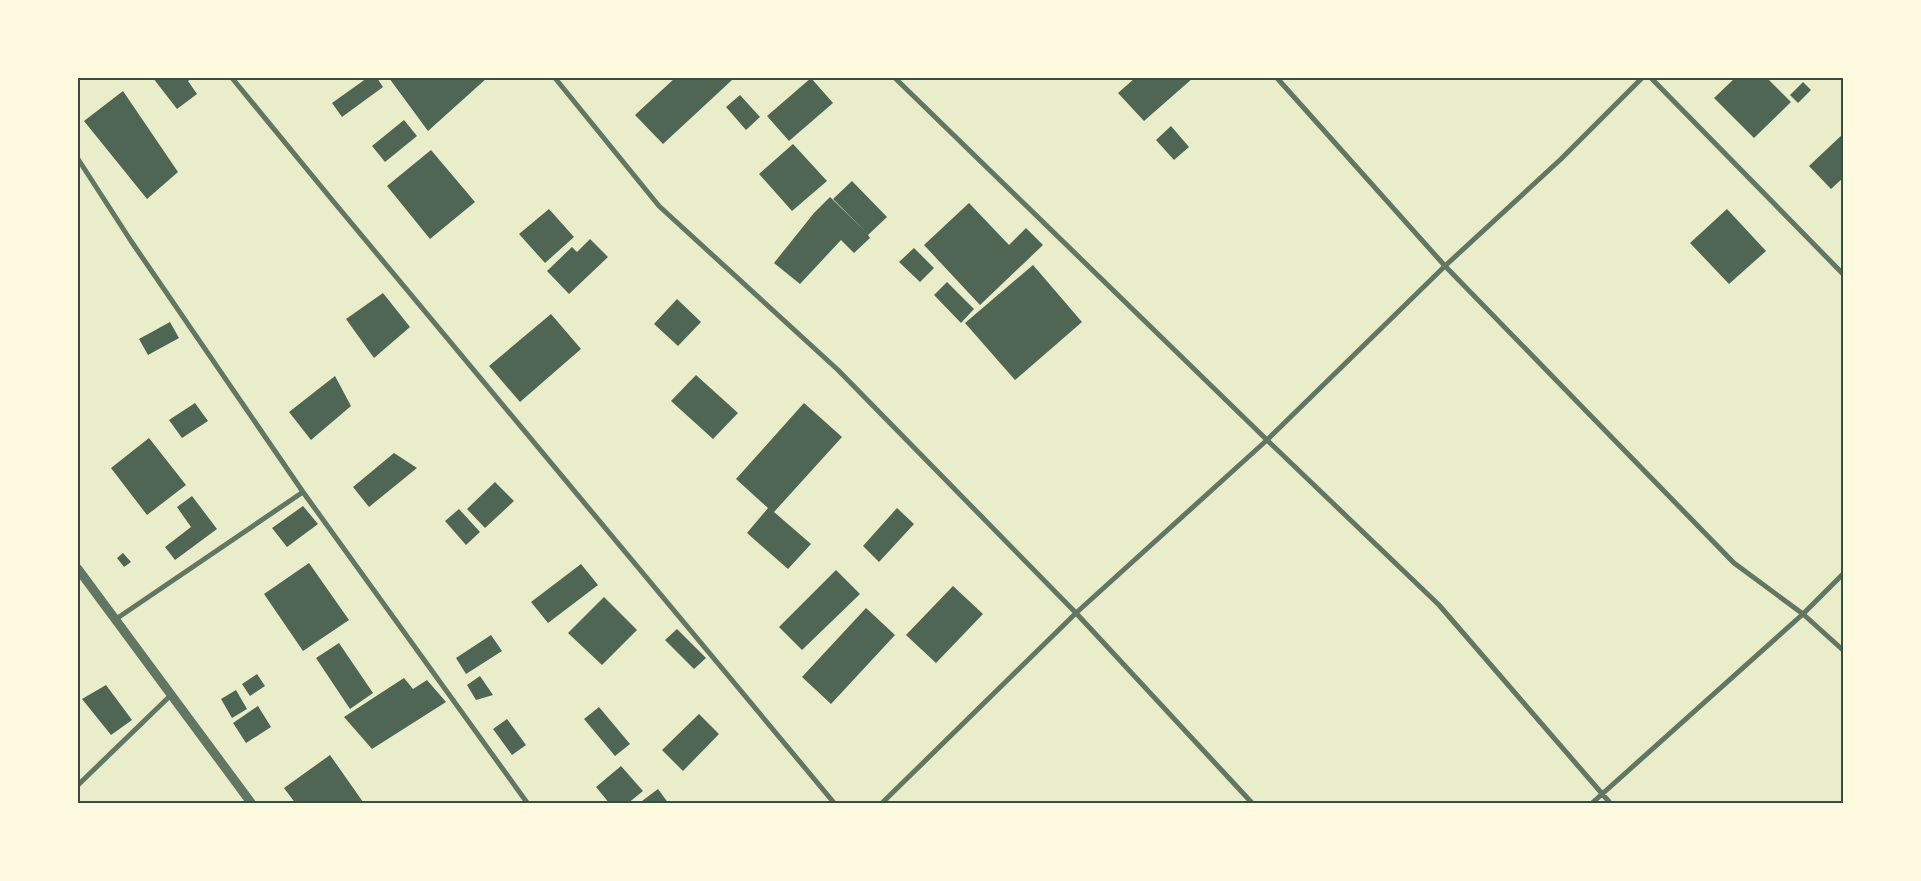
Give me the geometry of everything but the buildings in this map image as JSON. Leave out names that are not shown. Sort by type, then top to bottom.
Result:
[{"type":"street","points":[[232,78],[332,201],[835,804]]},
{"type":"street","points":[[555,78],[659,206],[838,370],[1076,613],[1253,804]]},
{"type":"street","points":[[896,78],[1267,440],[1439,604],[1611,804]]},
{"type":"street","points":[[1277,78],[1445,266],[1734,562],[1803,614],[1844,651]]},
{"type":"street","points":[[882,804],[1076,613],[1267,440],[1445,266],[1561,159],[1642,78]]},
{"type":"street","points":[[1650,78],[1844,275]]},
{"type":"street","points":[[78,158],[302,492],[528,804]]},
{"type":"street","points":[[116,619],[302,492]]},
{"type":"street","points":[[78,569],[252,804]]},
{"type":"street","points":[[1591,804],[1803,614],[1844,573]]},
{"type":"street","points":[[78,786],[172,694]]}]
